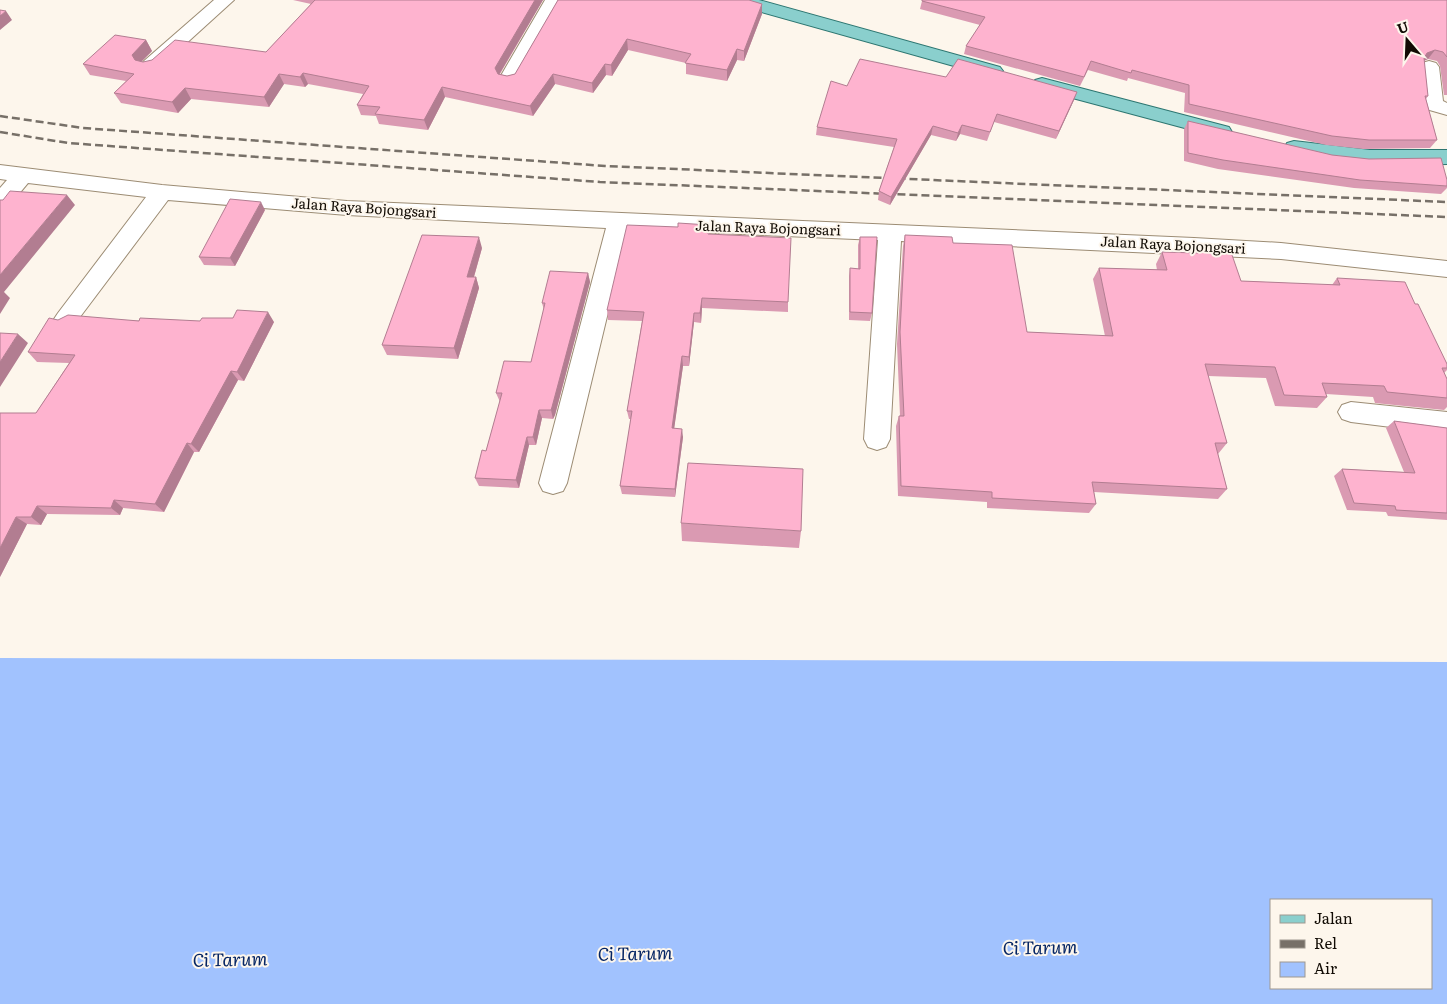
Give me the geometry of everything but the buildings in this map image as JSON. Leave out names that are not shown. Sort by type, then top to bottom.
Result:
[{"type":"main road","points":[[739,0],[1017,77],[1244,136]]},
{"type":"main road","points":[[1272,143],[1326,154],[1363,158],[1447,157]]},
{"type":"street","points":[[150,65],[225,0]]},
{"type":"street","points":[[509,79],[554,0]]},
{"type":"street","points":[[1429,67],[1433,105],[1447,109]]},
{"type":"street","name":"Jalan Raya Bojongsari","points":[[0,172],[162,192],[347,208],[619,222],[1204,246],[1310,254],[1444,269]]},
{"type":"street","points":[[0,202],[23,175]]},
{"type":"street","points":[[66,319],[162,192]]},
{"type":"street","points":[[553,484],[619,222]]},
{"type":"street","points":[[877,439],[890,233]]},
{"type":"street","points":[[1444,269],[1447,293]]},
{"type":"street","points":[[1351,412],[1447,423]]},
{"type":"water","name":"Ci Tarum","points":[[0,658],[1447,662],[1447,1004],[0,1004]]},
{"type":"railway","points":[[0,116],[83,128],[605,166],[1447,202]]},
{"type":"railway","points":[[0,132],[68,143],[600,182],[1447,217]]}]
